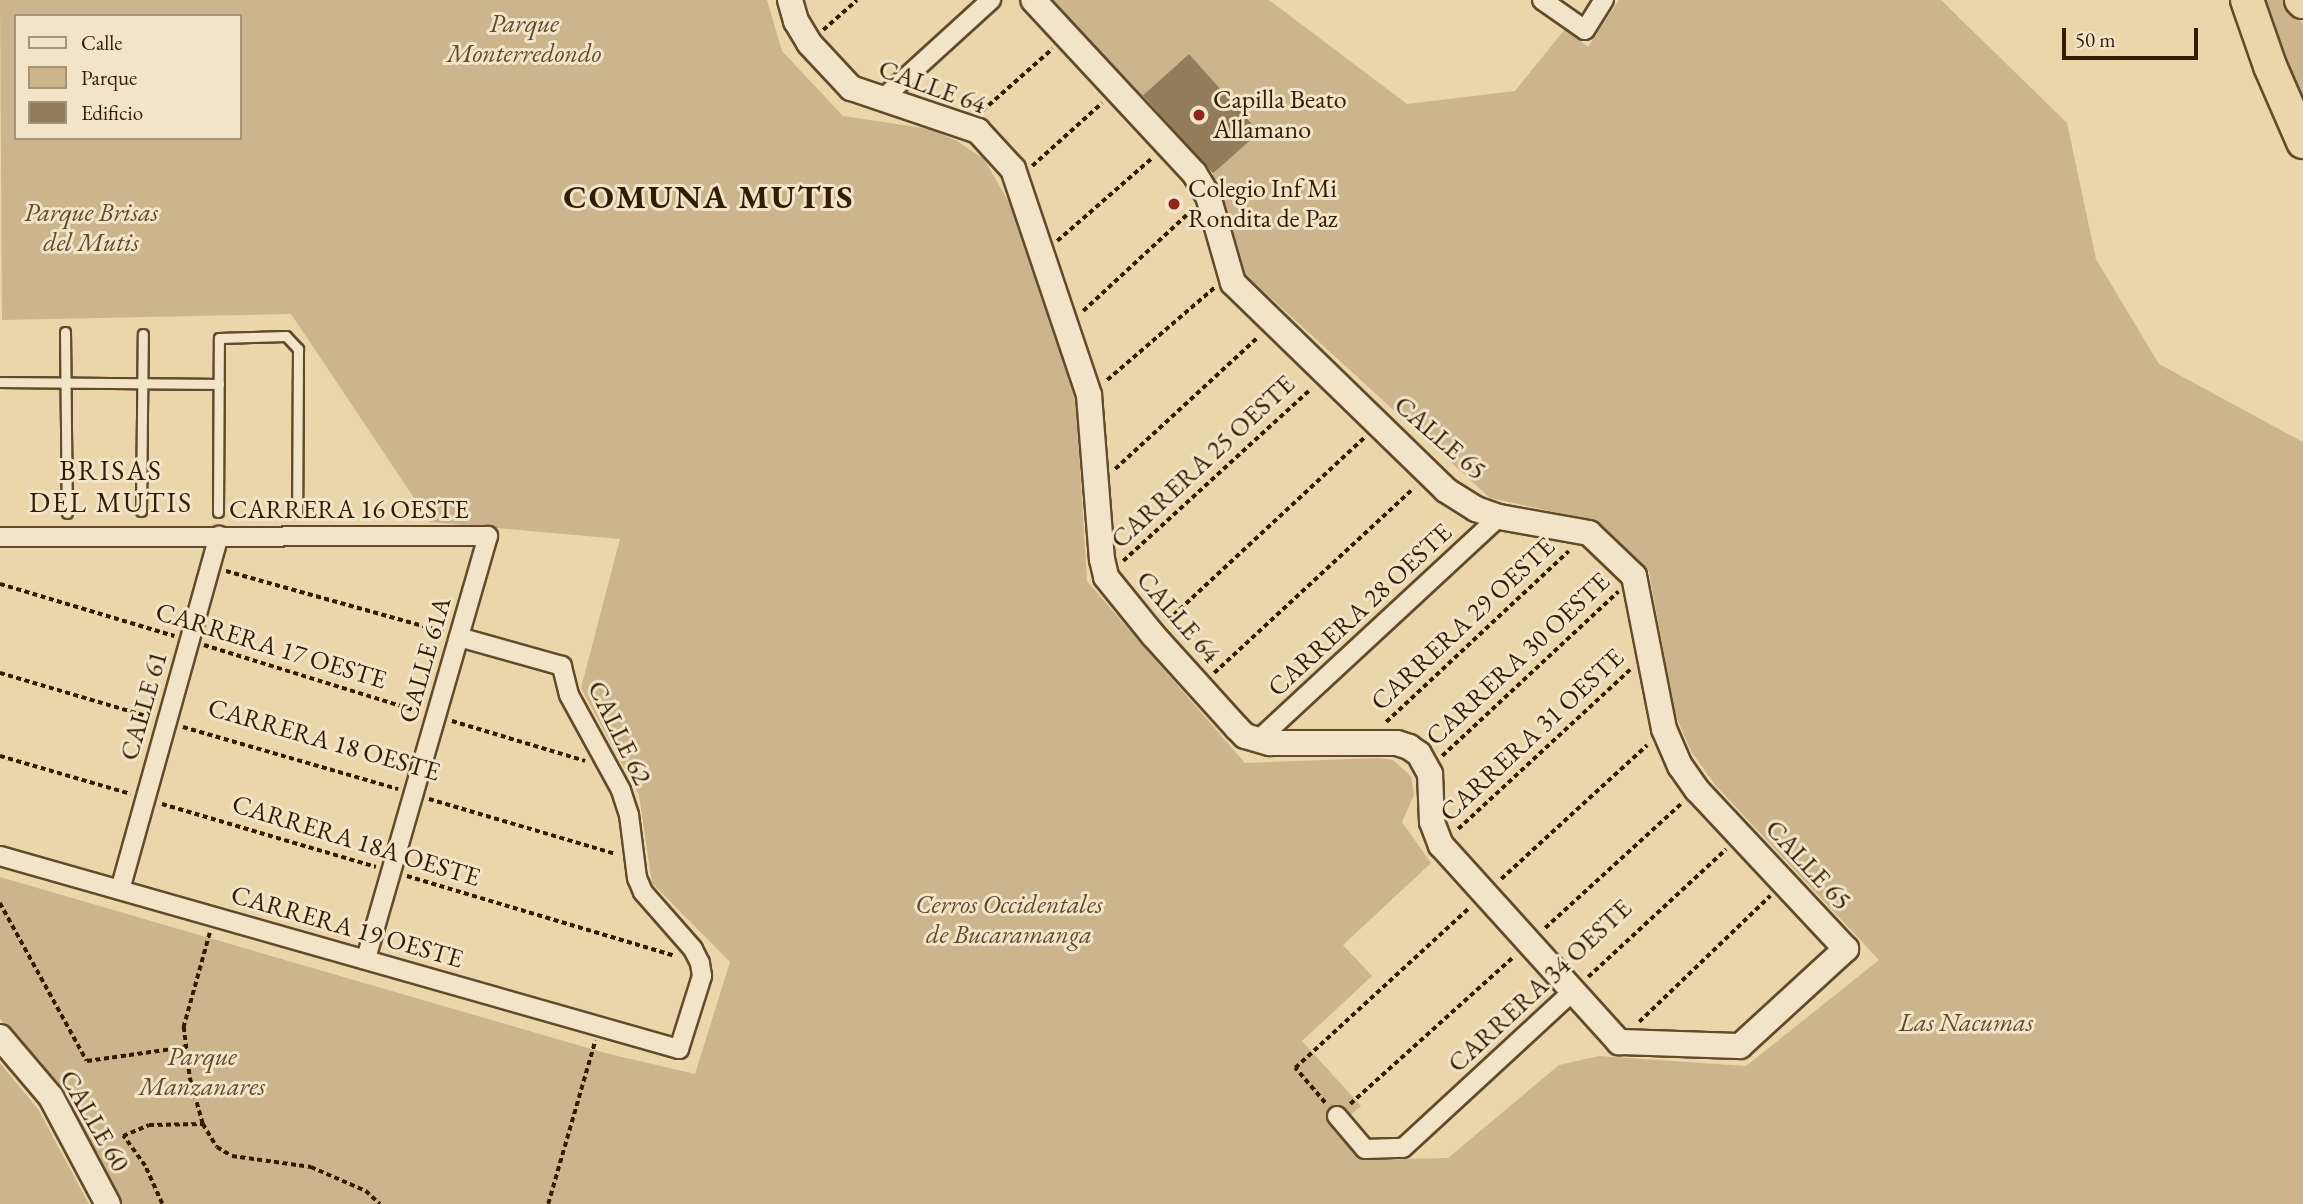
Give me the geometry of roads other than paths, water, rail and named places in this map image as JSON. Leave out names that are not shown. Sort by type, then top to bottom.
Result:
[{"type":"highway","points":[[2247,0],[2296,118],[2303,142]]},
{"type":"street","name":"CALLE 64","points":[[790,0],[796,21],[809,43],[851,88],[964,126],[985,137],[1018,179],[1089,396],[1107,577],[1199,687],[1237,728],[1257,741]]},
{"type":"street","points":[[881,100],[991,0]]},
{"type":"street","name":"CALLE 65","points":[[1034,0],[1194,173],[1208,196],[1228,275],[1273,323],[1429,474],[1457,498],[1499,517],[1589,533],[1634,576],[1664,729],[1680,766],[1740,836],[1846,949],[1740,1046],[1619,1042],[1573,991]]},
{"type":"street","points":[[1542,0],[1584,30],[1604,0]]},
{"type":"street","name":"CARRERA 28 OESTE","points":[[1257,741],[1499,517]]},
{"type":"street","name":"CALLE 61","points":[[120,890],[219,536]]},
{"type":"street","name":"CARRERA 16 OESTE","points":[[0,537],[488,536]]},
{"type":"street","name":"CALLE 61A","points":[[366,960],[488,536]]},
{"type":"street","name":"CALLE 62","points":[[459,636],[562,666],[569,695],[611,769],[629,815],[633,859],[643,892],[693,949],[700,963],[702,976],[679,1049]]},
{"type":"street","points":[[1257,741],[1397,743],[1419,754],[1428,770],[1432,791],[1432,822],[1441,845],[1573,991]]},
{"type":"street","name":"CARRERA 19 OESTE","points":[[0,856],[679,1049]]},
{"type":"street","name":"CARRERA 34 OESTE","points":[[1337,1116],[1365,1149],[1403,1148],[1573,991]]},
{"type":"street","name":"CALLE 60","points":[[0,1037],[51,1097],[108,1204]]},
{"type":"lane","points":[[65,332],[67,513]]},
{"type":"lane","points":[[141,511],[143,334]]},
{"type":"lane","points":[[218,512],[219,338],[286,336],[298,349],[297,513]]},
{"type":"lane","points":[[0,382],[219,384]]},
{"type":"place","name":"Capilla Beato Allamano","points":[[1199,115]]},
{"type":"place","name":"Colegio Inf Mi Rondita de Paz","points":[[1174,204]]},
{"type":"district","name":"COMUNA MUTIS","points":[[709,197]]},
{"type":"district","name":"BRISAS DEL MUTIS","points":[[111,486]]},
{"type":"park label","name":"Parque Monterredondo","points":[[524,39]]},
{"type":"park label","name":"Parque Brisas del Mutis","points":[[91,228]]},
{"type":"park label","name":"Cerros Occidentales de Bucaramanga","points":[[1009,920]]},
{"type":"park label","name":"Las Nacumas","points":[[1966,1023]]},
{"type":"park label","name":"Parque Manzanares","points":[[202,1072]]}]
